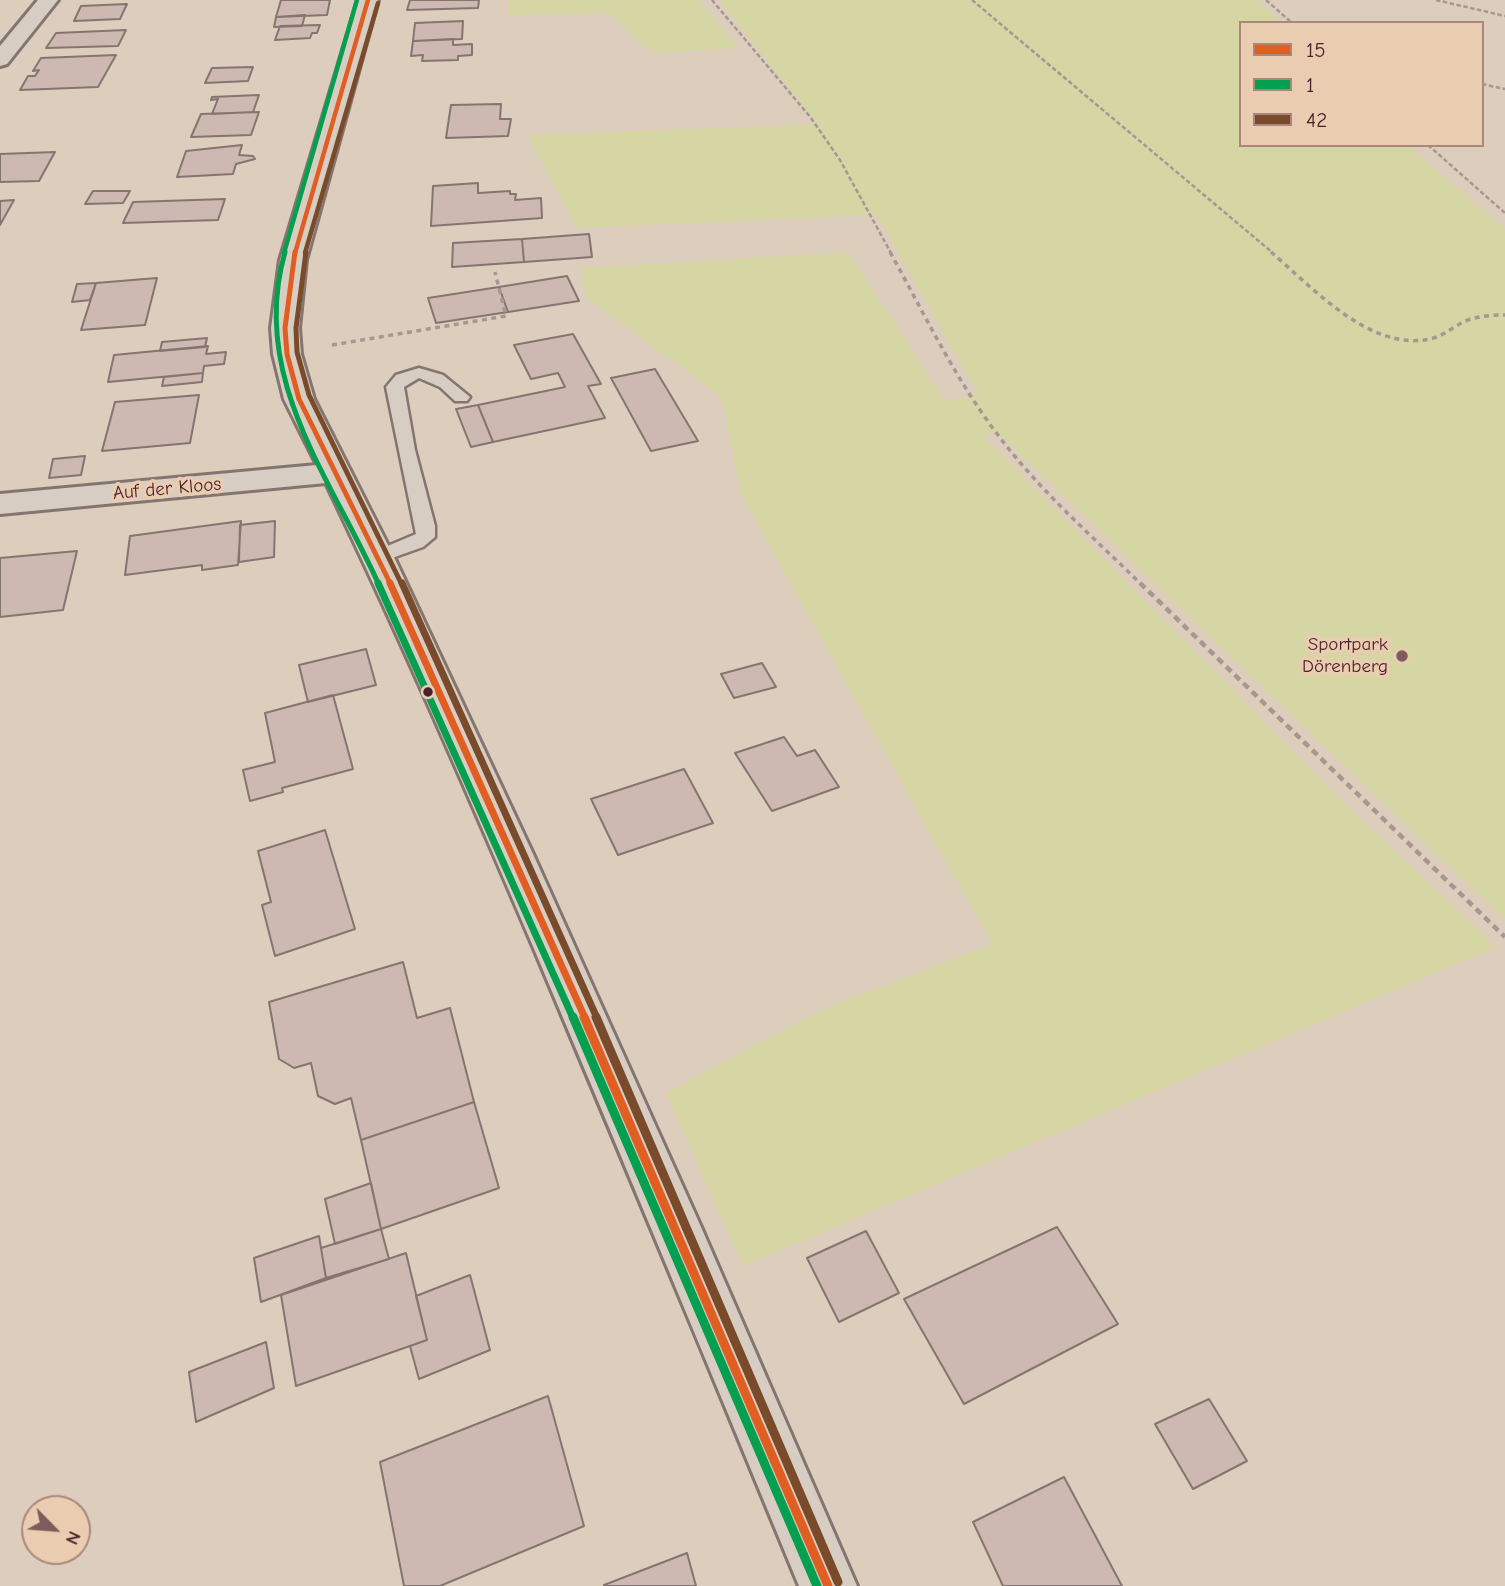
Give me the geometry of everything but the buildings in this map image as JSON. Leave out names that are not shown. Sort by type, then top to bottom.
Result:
[{"type":"street","points":[[0,60],[48,0]]},
{"type":"street","points":[[368,0],[293,260],[287,295],[287,354],[299,399],[377,557],[673,1218],[828,1586]]},
{"type":"street","name":"Auf der Kloos","points":[[0,505],[334,473]]},
{"type":"lane","points":[[377,557],[416,544],[425,537],[426,526],[406,450],[395,387],[399,380],[421,373],[434,375],[448,382],[461,397]]},
{"type":"path","points":[[712,0],[811,118],[840,160],[968,393],[999,437],[1073,518],[1505,937]]},
{"type":"path","points":[[972,0],[1322,295],[1364,326],[1397,340],[1417,341],[1435,338],[1469,320],[1505,315]]},
{"type":"path","points":[[1266,0],[1290,21]]},
{"type":"path","points":[[1436,0],[1505,16]]},
{"type":"path","points":[[1484,84],[1505,89]]},
{"type":"path","points":[[1430,147],[1505,213]]},
{"type":"path","points":[[344,343],[506,316],[495,272]]},
{"type":"green space","points":[[507,0],[699,0],[738,48],[653,53],[609,13],[510,15]]},
{"type":"green space","points":[[719,0],[1257,0],[1280,21],[1239,21],[1239,147],[1409,147],[1505,229],[1505,920],[997,432],[983,436],[1346,805],[1496,947],[743,1266],[666,1093],[823,1009],[992,944],[741,495],[722,397],[587,298],[580,268],[848,252],[945,401],[978,394],[877,215],[577,228],[527,135],[817,124]]},
{"type":"transit line","name":"1","points":[[357,0],[283,258],[275,329],[277,356],[289,402],[369,562],[503,858],[674,1248],[817,1586]]},
{"type":"transit line","name":"15","points":[[368,0],[293,260],[285,328],[287,354],[299,399],[378,557],[513,854],[684,1244],[828,1586]]},
{"type":"transit line","name":"42","points":[[378,3],[303,262],[296,328],[297,352],[309,395],[388,553],[523,850],[694,1240],[838,1582]]},
{"type":"place","name":"Sportpark Dörenberg","points":[[1402,656]]}]
